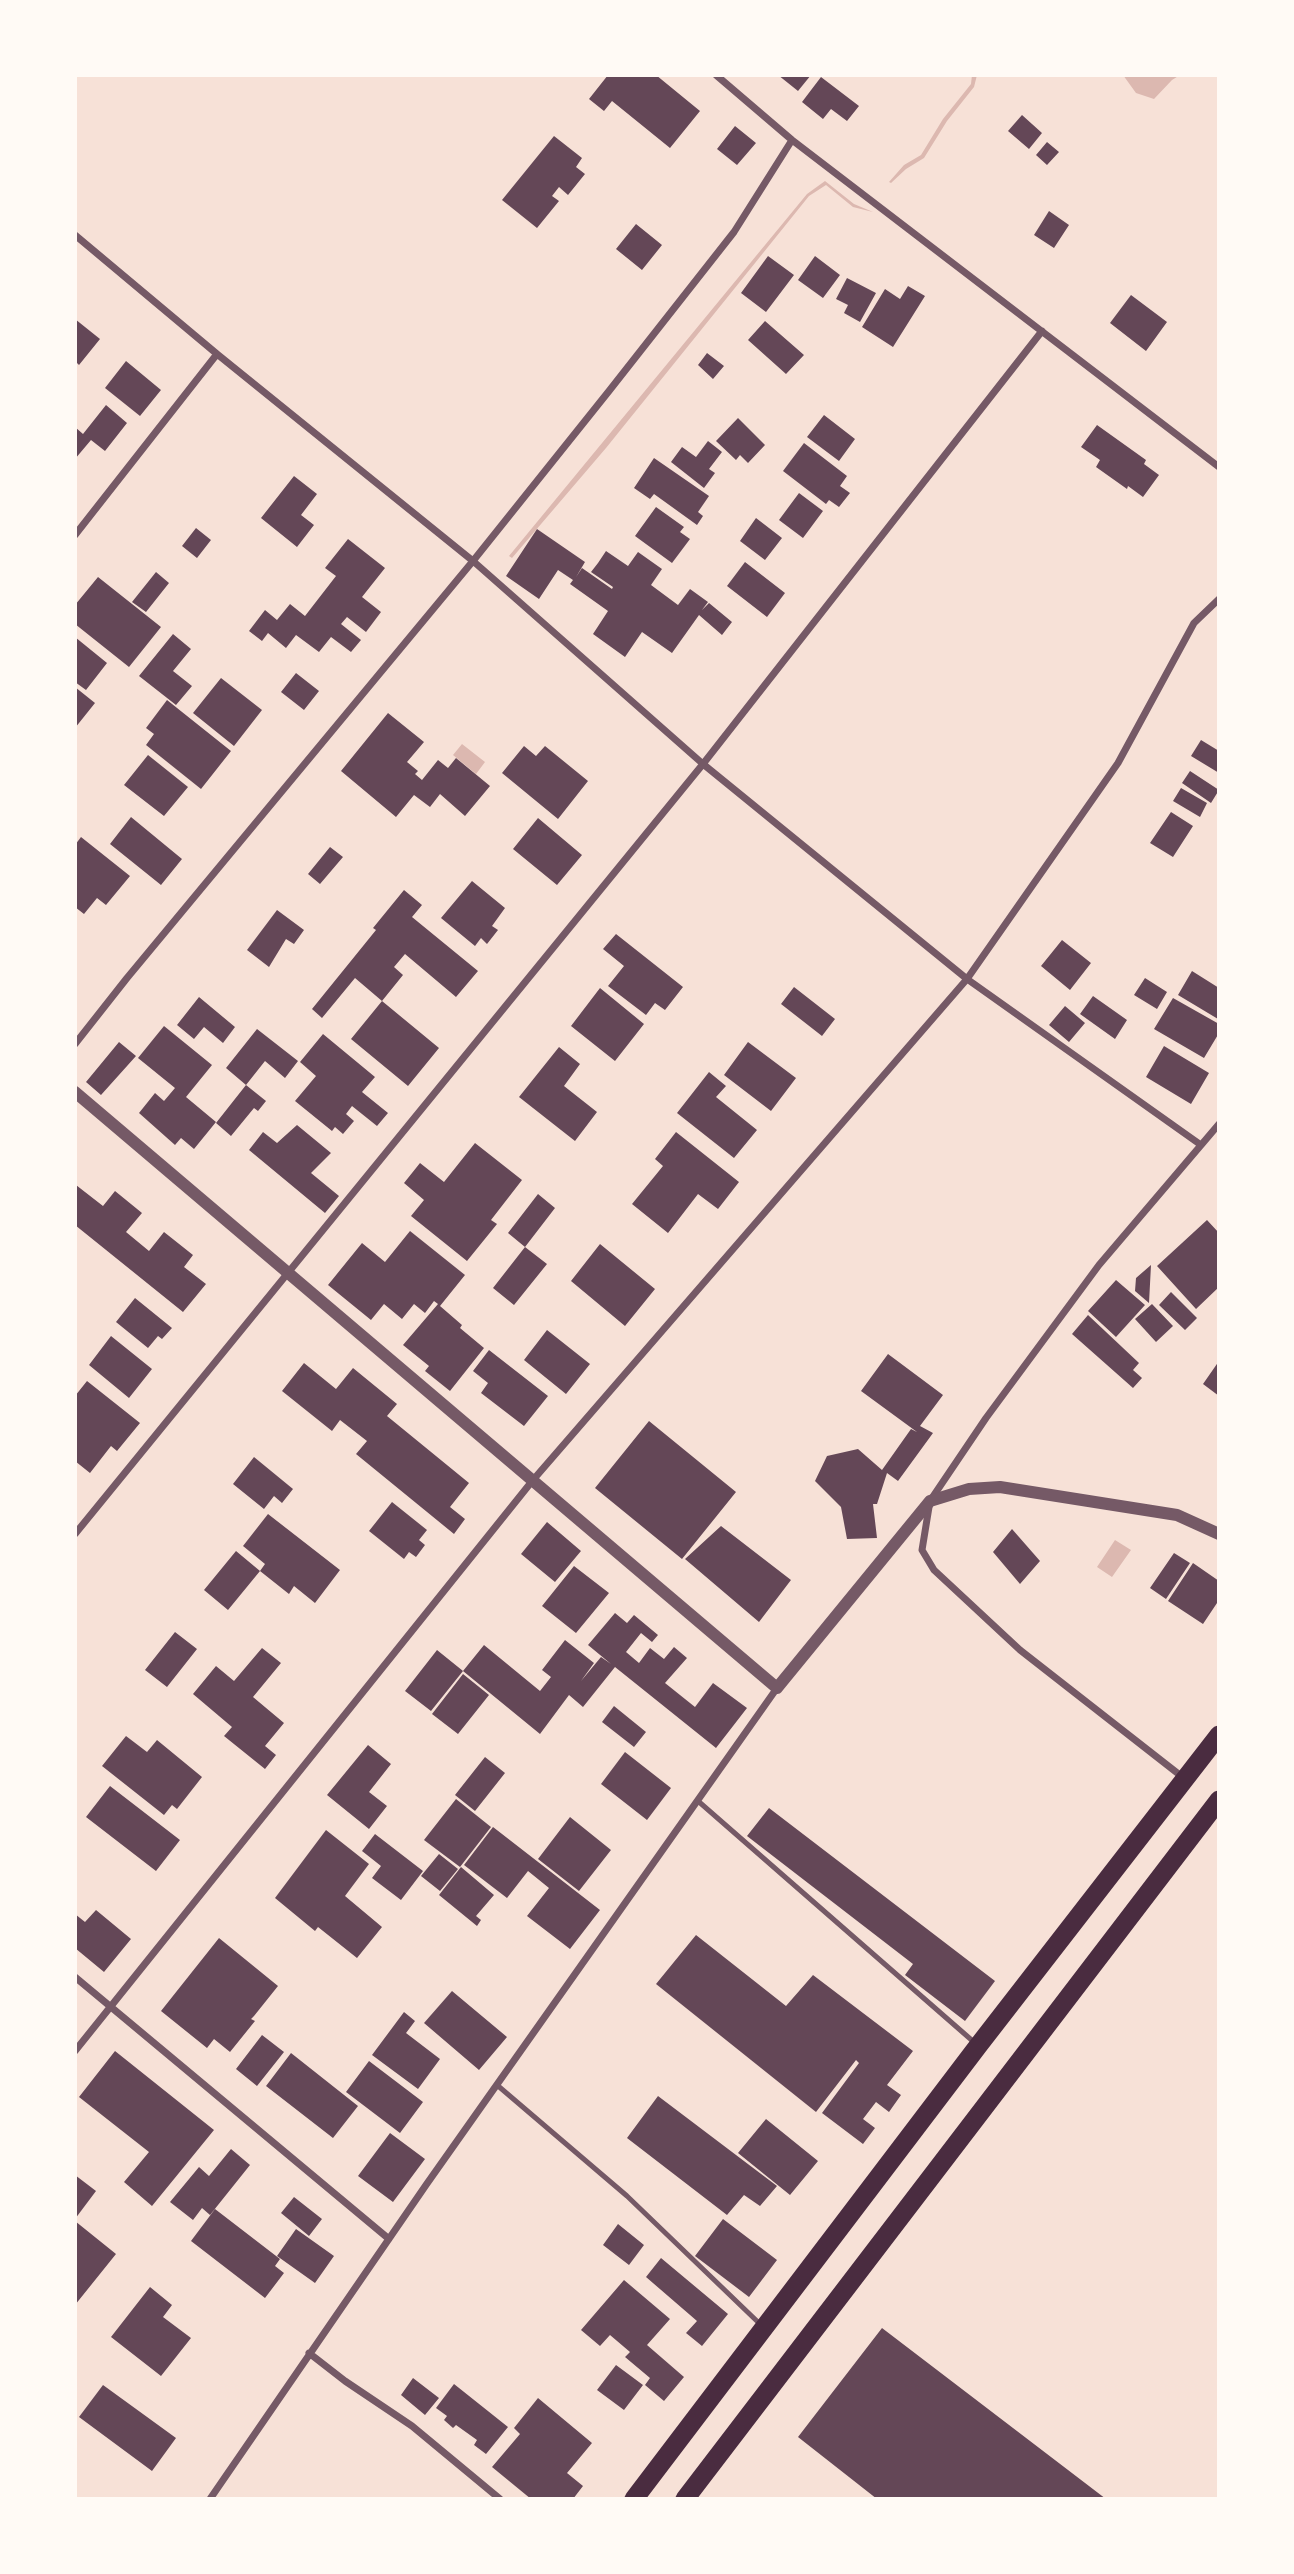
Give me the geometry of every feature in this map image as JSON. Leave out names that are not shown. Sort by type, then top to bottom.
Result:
[{"type":"highway","points":[[634,2499],[978,2046],[1219,1735]]},
{"type":"highway","points":[[685,2499],[1219,1800]]},
{"type":"street","points":[[716,75],[792,140],[1219,467]]},
{"type":"street","points":[[75,1044],[473,561],[734,232],[792,140]]},
{"type":"street","points":[[75,235],[473,561],[703,764],[967,979],[1201,1145]]},
{"type":"street","points":[[75,1534],[703,764],[1042,331]]},
{"type":"street","points":[[75,535],[217,354]]},
{"type":"street","points":[[75,2051],[533,1480],[967,979],[1118,763],[1194,623],[1219,599]]},
{"type":"street","points":[[75,1091],[777,1688]]},
{"type":"street","points":[[210,2499],[309,2353],[777,1688],[930,1501],[986,1418],[1099,1265],[1219,1124]]},
{"type":"street","points":[[930,1501],[969,1489],[1000,1487],[1177,1515],[1219,1534]]},
{"type":"street","points":[[930,1501],[922,1550],[934,1570],[1020,1650],[1186,1779]]},
{"type":"street","points":[[75,1977],[389,2239]]},
{"type":"street","points":[[309,2353],[412,2426],[500,2499]]},
{"type":"lane","points":[[698,1801],[978,2046]]},
{"type":"lane","points":[[497,2085],[627,2196],[764,2328]]},
{"type":"shaded area","points":[[972,75],[977,75],[974,87],[947,121],[924,158],[889,182],[904,165],[921,155],[943,119],[971,84]]},
{"type":"shaded area","points":[[1123,75],[1180,75],[1154,99],[1136,93]]},
{"type":"shaded area","points":[[825,181],[854,204],[873,212],[853,207],[826,185],[809,196],[606,448],[512,558],[509,556],[807,194]]},
{"type":"shaded area","points":[[462,744],[485,762],[476,774],[453,755]]},
{"type":"shaded area","points":[[1115,1540],[1131,1550],[1112,1577],[1097,1567]]},
{"type":"building","points":[[608,75],[656,75],[700,111],[670,148],[612,101],[604,111],[589,99]]},
{"type":"building","points":[[778,75],[811,75],[798,91]]},
{"type":"building","points":[[821,77],[859,106],[847,121],[831,109],[823,119],[802,102]]},
{"type":"building","points":[[1022,115],[1042,133],[1029,149],[1008,131]]},
{"type":"building","points":[[735,126],[756,143],[737,165],[717,149]]},
{"type":"building","points":[[554,136],[582,158],[576,167],[585,174],[568,195],[559,187],[552,196],[559,201],[537,228],[502,200]]},
{"type":"building","points":[[1047,142],[1059,152],[1047,165],[1036,155]]},
{"type":"building","points":[[1049,211],[1069,225],[1054,248],[1034,235]]},
{"type":"building","points":[[636,224],[662,245],[642,270],[616,249]]},
{"type":"building","points":[[768,256],[794,275],[766,312],[741,293]]},
{"type":"building","points":[[815,256],[840,275],[823,298],[798,280]]},
{"type":"building","points":[[847,278],[876,293],[860,322],[844,313],[848,305],[836,299]]},
{"type":"building","points":[[908,286],[925,296],[893,347],[862,327],[885,289],[900,299]]},
{"type":"building","points":[[1131,295],[1167,322],[1146,351],[1110,323]]},
{"type":"building","points":[[75,319],[100,339],[79,365],[75,361]]},
{"type":"building","points":[[765,321],[804,355],[786,374],[748,340]]},
{"type":"building","points":[[707,353],[724,366],[713,379],[698,365]]},
{"type":"building","points":[[126,361],[161,390],[140,416],[105,388]]},
{"type":"building","points":[[106,405],[127,423],[105,451],[91,440],[75,459],[75,427],[83,434]]},
{"type":"building","points":[[824,415],[855,439],[839,461],[807,437]]},
{"type":"building","points":[[738,418],[765,445],[748,463],[740,455],[736,460],[716,441]]},
{"type":"building","points":[[1097,425],[1146,460],[1144,464],[1159,475],[1143,497],[1096,467],[1100,460],[1081,447]]},
{"type":"building","points":[[708,441],[722,452],[709,469],[715,473],[704,488],[671,462],[682,447],[696,457]]},
{"type":"building","points":[[804,443],[847,476],[840,486],[850,493],[839,507],[829,500],[826,504],[783,471]]},
{"type":"building","points":[[654,458],[709,496],[698,512],[703,516],[697,525],[654,494],[650,499],[634,488]]},
{"type":"building","points":[[294,476],[317,494],[301,515],[314,525],[297,547],[261,518]]},
{"type":"building","points":[[799,493],[823,511],[803,538],[779,520]]},
{"type":"building","points":[[656,507],[684,527],[680,532],[690,539],[672,563],[635,536]]},
{"type":"building","points":[[756,518],[782,538],[765,560],[740,541]]},
{"type":"building","points":[[196,528],[211,540],[197,558],[182,546]]},
{"type":"building","points":[[537,529],[585,562],[576,577],[582,568],[612,589],[613,587],[591,572],[606,551],[628,566],[638,552],[662,569],[651,585],[678,605],[690,589],[708,602],[702,610],[709,603],[732,622],[722,635],[699,615],[672,653],[642,632],[625,657],[593,634],[608,611],[570,584],[573,580],[558,570],[539,599],[506,576]]},
{"type":"building","points":[[348,539],[385,568],[362,597],[381,612],[366,632],[347,617],[341,624],[361,640],[351,652],[331,637],[319,652],[296,635],[286,648],[268,633],[262,641],[249,631],[265,610],[277,620],[290,604],[305,616],[336,576],[325,568]]},
{"type":"building","points":[[745,562],[785,593],[767,617],[727,586]]},
{"type":"building","points":[[156,572],[169,583],[146,612],[132,602]]},
{"type":"building","points":[[98,577],[161,627],[129,667],[75,624],[75,605]]},
{"type":"building","points":[[173,634],[191,649],[173,671],[192,686],[176,705],[139,676]]},
{"type":"building","points":[[75,637],[107,663],[86,690],[75,682]]},
{"type":"building","points":[[296,673],[319,691],[304,710],[281,692]]},
{"type":"building","points":[[221,678],[262,710],[234,746],[193,713]]},
{"type":"building","points":[[75,687],[95,703],[75,728]]},
{"type":"building","points":[[167,700],[231,751],[201,789],[146,745],[154,734],[146,728]]},
{"type":"building","points":[[388,713],[424,742],[407,762],[418,771],[415,774],[422,780],[438,760],[448,768],[456,758],[490,786],[465,816],[440,794],[430,807],[414,795],[396,817],[341,771]]},
{"type":"building","points":[[1201,740],[1219,751],[1219,773],[1191,756]]},
{"type":"building","points":[[524,746],[536,756],[545,746],[588,781],[558,819],[502,773]]},
{"type":"building","points":[[148,755],[188,787],[164,816],[124,785]]},
{"type":"building","points":[[1190,771],[1219,790],[1211,803],[1182,783]]},
{"type":"building","points":[[1181,788],[1207,803],[1200,817],[1173,801]]},
{"type":"building","points":[[1171,812],[1193,826],[1173,857],[1150,843]]},
{"type":"building","points":[[131,817],[182,859],[161,885],[110,844]]},
{"type":"building","points":[[538,818],[582,855],[557,885],[513,849]]},
{"type":"building","points":[[81,837],[130,876],[106,905],[97,898],[84,914],[75,907],[75,845]]},
{"type":"building","points":[[330,847],[343,857],[320,884],[308,874]]},
{"type":"building","points":[[472,881],[505,908],[492,926],[498,930],[487,944],[481,938],[475,946],[441,918]]},
{"type":"building","points":[[404,890],[422,905],[412,917],[478,971],[456,997],[405,954],[394,967],[403,975],[382,1001],[355,978],[322,1018],[312,1009],[376,930],[373,928]]},
{"type":"building","points":[[277,910],[304,930],[294,944],[286,939],[269,967],[247,950]]},
{"type":"building","points":[[616,934],[683,987],[665,1010],[655,1003],[646,1015],[608,986],[624,966],[603,949]]},
{"type":"building","points":[[1062,940],[1091,963],[1070,990],[1041,966]]},
{"type":"building","points":[[1192,971],[1219,988],[1218,1019],[1178,995]]},
{"type":"building","points":[[1145,978],[1167,992],[1157,1009],[1134,995]]},
{"type":"building","points":[[794,987],[835,1019],[822,1036],[781,1004]]},
{"type":"building","points":[[600,988],[644,1024],[615,1061],[571,1026]]},
{"type":"building","points":[[1093,996],[1127,1020],[1115,1039],[1080,1014]]},
{"type":"building","points":[[199,997],[235,1027],[223,1043],[204,1027],[194,1039],[177,1025]]},
{"type":"building","points":[[1173,998],[1219,1024],[1219,1033],[1204,1058],[1154,1029]]},
{"type":"building","points":[[382,1001],[439,1048],[408,1086],[351,1039]]},
{"type":"building","points":[[1065,1006],[1085,1023],[1069,1042],[1049,1025]]},
{"type":"building","points":[[164,1026],[212,1065],[186,1097],[216,1122],[194,1149],[181,1138],[175,1145],[139,1113],[155,1093],[164,1101],[175,1088],[138,1058]]},
{"type":"building","points":[[257,1029],[298,1061],[285,1078],[265,1061],[246,1085],[226,1068]]},
{"type":"building","points":[[323,1034],[375,1077],[362,1092],[388,1113],[377,1126],[352,1106],[346,1114],[354,1121],[343,1134],[335,1127],[332,1131],[295,1101],[316,1076],[300,1062]]},
{"type":"building","points":[[119,1042],[136,1056],[101,1095],[86,1082]]},
{"type":"building","points":[[748,1042],[796,1078],[771,1111],[724,1075]]},
{"type":"building","points":[[1164,1046],[1209,1073],[1191,1104],[1146,1077]]},
{"type":"building","points":[[559,1047],[580,1064],[564,1086],[597,1112],[575,1141],[519,1097]]},
{"type":"building","points":[[709,1072],[726,1086],[716,1097],[757,1130],[734,1158],[677,1113]]},
{"type":"building","points":[[246,1085],[266,1101],[258,1111],[254,1108],[231,1136],[216,1123]]},
{"type":"building","points":[[297,1125],[331,1153],[311,1173],[339,1196],[325,1213],[249,1150],[263,1132],[277,1143]]},
{"type":"building","points":[[676,1132],[739,1182],[718,1209],[698,1194],[668,1233],[632,1204],[663,1166],[655,1159]]},
{"type":"building","points":[[475,1143],[522,1180],[491,1220],[497,1224],[467,1261],[411,1216],[424,1200],[404,1183],[420,1163],[444,1182]]},
{"type":"building","points":[[76,1185],[103,1206],[115,1191],[142,1213],[126,1232],[149,1251],[164,1232],[193,1255],[184,1267],[206,1284],[183,1312],[75,1225]]},
{"type":"building","points":[[538,1194],[555,1208],[525,1247],[508,1233]]},
{"type":"building","points":[[1207,1220],[1219,1233],[1219,1287],[1196,1309],[1157,1266]]},
{"type":"building","points":[[410,1231],[465,1275],[440,1306],[462,1325],[460,1328],[484,1348],[450,1391],[425,1371],[429,1366],[403,1345],[438,1304],[434,1301],[425,1313],[414,1304],[402,1319],[384,1304],[371,1320],[328,1285],[362,1243],[385,1262]]},
{"type":"building","points":[[600,1244],[655,1289],[625,1326],[571,1281]]},
{"type":"building","points":[[525,1247],[547,1264],[514,1305],[493,1288]]},
{"type":"building","points":[[1151,1265],[1149,1303],[1135,1291],[1136,1278]]},
{"type":"building","points":[[1116,1280],[1145,1305],[1116,1337],[1088,1311]]},
{"type":"building","points":[[1171,1292],[1197,1318],[1185,1330],[1159,1305]]},
{"type":"building","points":[[135,1298],[172,1328],[162,1339],[158,1336],[148,1348],[116,1322]]},
{"type":"building","points":[[1152,1304],[1173,1326],[1156,1342],[1135,1319]]},
{"type":"building","points":[[1088,1315],[1139,1363],[1133,1370],[1142,1378],[1133,1388],[1072,1334]]},
{"type":"building","points":[[547,1330],[590,1364],[566,1394],[524,1360]]},
{"type":"building","points":[[111,1336],[152,1369],[129,1398],[89,1365]]},
{"type":"building","points":[[489,1350],[548,1396],[524,1426],[481,1393],[488,1383],[473,1371]]},
{"type":"building","points":[[888,1354],[943,1395],[920,1426],[933,1433],[898,1481],[887,1473],[877,1504],[873,1504],[877,1538],[847,1539],[841,1507],[815,1481],[827,1456],[858,1449],[882,1470],[911,1429],[917,1432],[861,1391]]},
{"type":"building","points":[[1219,1361],[1219,1396],[1203,1384]]},
{"type":"building","points":[[304,1363],[336,1389],[353,1368],[397,1404],[387,1416],[469,1483],[450,1507],[465,1519],[454,1534],[356,1454],[367,1441],[340,1420],[332,1431],[282,1391]]},
{"type":"building","points":[[87,1381],[140,1423],[117,1451],[111,1446],[90,1473],[75,1461],[75,1396]]},
{"type":"building","points":[[649,1421],[736,1492],[682,1559],[595,1488]]},
{"type":"building","points":[[254,1457],[293,1489],[282,1503],[274,1496],[264,1509],[233,1484]]},
{"type":"building","points":[[392,1502],[427,1530],[419,1540],[425,1545],[416,1557],[409,1552],[404,1559],[369,1531]]},
{"type":"building","points":[[268,1514],[340,1570],[315,1603],[294,1586],[289,1594],[260,1571],[265,1564],[243,1546]]},
{"type":"building","points":[[547,1522],[581,1551],[555,1582],[521,1554]]},
{"type":"building","points":[[721,1526],[791,1580],[759,1622],[685,1559]]},
{"type":"building","points":[[1012,1529],[1040,1561],[1020,1584],[993,1552]]},
{"type":"building","points":[[236,1551],[260,1571],[228,1610],[204,1590]]},
{"type":"building","points":[[1174,1553],[1190,1563],[1166,1599],[1150,1588]]},
{"type":"building","points":[[1193,1563],[1219,1581],[1219,1600],[1203,1624],[1168,1601]]},
{"type":"building","points":[[574,1566],[609,1593],[576,1633],[542,1606]]},
{"type":"building","points":[[615,1613],[627,1623],[634,1615],[658,1635],[652,1642],[641,1633],[626,1652],[639,1663],[650,1648],[664,1659],[674,1647],[687,1658],[665,1683],[695,1707],[713,1683],[747,1708],[716,1748],[615,1667],[583,1707],[569,1695],[540,1734],[463,1671],[484,1645],[540,1691],[551,1677],[542,1670],[565,1640],[594,1663],[581,1681],[601,1657],[611,1664],[588,1645]]},
{"type":"building","points":[[175,1632],[197,1649],[167,1687],[145,1670]]},
{"type":"building","points":[[262,1648],[281,1663],[253,1697],[284,1723],[265,1746],[276,1755],[265,1769],[224,1736],[232,1727],[193,1694],[216,1666],[234,1681]]},
{"type":"building","points":[[437,1650],[463,1671],[431,1711],[405,1691]]},
{"type":"building","points":[[463,1674],[489,1695],[458,1734],[432,1714]]},
{"type":"building","points":[[614,1706],[646,1732],[634,1747],[602,1722]]},
{"type":"building","points":[[126,1736],[147,1752],[157,1740],[202,1777],[177,1809],[172,1805],[164,1815],[102,1766]]},
{"type":"building","points":[[368,1745],[391,1764],[369,1792],[387,1806],[369,1829],[327,1795]]},
{"type":"building","points":[[625,1752],[671,1788],[647,1820],[601,1784]]},
{"type":"building","points":[[485,1757],[505,1773],[475,1811],[455,1795]]},
{"type":"building","points":[[110,1786],[180,1840],[156,1871],[86,1817]]},
{"type":"building","points":[[456,1799],[491,1827],[460,1867],[424,1840]]},
{"type":"building","points":[[769,1808],[995,1981],[965,2021],[905,1975],[913,1964],[747,1836]]},
{"type":"building","points":[[570,1817],[611,1850],[579,1891],[538,1859]]},
{"type":"building","points":[[493,1827],[600,1910],[570,1949],[527,1916],[549,1888],[528,1871],[507,1898],[464,1865]]},
{"type":"building","points":[[326,1830],[369,1864],[345,1896],[382,1927],[357,1958],[318,1927],[315,1931],[275,1898]]},
{"type":"building","points":[[375,1834],[423,1871],[401,1900],[372,1878],[381,1866],[362,1851]]},
{"type":"building","points":[[439,1854],[458,1869],[440,1891],[421,1876]]},
{"type":"building","points":[[461,1867],[494,1895],[476,1916],[481,1920],[477,1926],[439,1895]]},
{"type":"building","points":[[96,1910],[131,1939],[104,1972],[75,1948],[75,1914],[85,1922]]},
{"type":"building","points":[[696,1935],[786,2006],[813,1975],[913,2051],[887,2085],[901,2095],[889,2112],[876,2102],[863,2119],[875,2128],[863,2144],[822,2113],[859,2063],[856,2060],[816,2112],[656,1984]]},
{"type":"building","points":[[219,1938],[278,1986],[251,2019],[255,2021],[230,2052],[214,2039],[207,2048],[161,2011]]},
{"type":"building","points":[[452,1991],[507,2037],[479,2070],[424,2023]]},
{"type":"building","points":[[404,2012],[415,2021],[406,2033],[440,2059],[418,2089],[372,2055]]},
{"type":"building","points":[[262,2035],[284,2052],[257,2086],[236,2069]]},
{"type":"building","points":[[115,2051],[214,2130],[152,2206],[124,2182],[149,2152],[79,2097]]},
{"type":"building","points":[[291,2053],[358,2106],[333,2138],[266,2086]]},
{"type":"building","points":[[369,2061],[423,2102],[400,2133],[346,2092]]},
{"type":"building","points":[[658,2096],[777,2186],[760,2206],[744,2195],[727,2215],[627,2138]]},
{"type":"building","points":[[766,2119],[818,2161],[790,2195],[738,2153]]},
{"type":"building","points":[[390,2133],[425,2159],[393,2202],[358,2176]]},
{"type":"building","points":[[231,2149],[250,2165],[210,2215],[202,2208],[193,2220],[170,2202],[199,2167],[209,2176]]},
{"type":"building","points":[[75,2175],[96,2191],[75,2219]]},
{"type":"building","points":[[294,2197],[322,2219],[309,2236],[281,2213]]},
{"type":"building","points":[[215,2209],[280,2259],[275,2266],[284,2273],[265,2298],[191,2241]]},
{"type":"building","points":[[723,2219],[777,2260],[749,2297],[695,2256]]},
{"type":"building","points":[[75,2221],[116,2254],[75,2305]]},
{"type":"building","points":[[618,2224],[644,2245],[629,2265],[603,2245]]},
{"type":"building","points":[[296,2229],[334,2256],[315,2283],[277,2256]]},
{"type":"building","points":[[661,2258],[728,2314],[702,2346],[686,2333],[697,2321],[646,2277]]},
{"type":"building","points":[[624,2280],[670,2319],[647,2345],[684,2377],[664,2401],[645,2385],[650,2378],[625,2357],[630,2352],[610,2335],[600,2346],[581,2330]]},
{"type":"building","points":[[150,2287],[172,2305],[163,2317],[191,2338],[161,2376],[111,2337]]},
{"type":"building","points":[[882,2328],[1106,2499],[877,2499],[798,2437]]},
{"type":"building","points":[[616,2365],[643,2385],[624,2410],[597,2390]]},
{"type":"building","points":[[413,2378],[439,2398],[425,2415],[401,2395]]},
{"type":"building","points":[[454,2384],[508,2427],[486,2454],[474,2445],[477,2440],[456,2425],[453,2428],[444,2420],[447,2416],[436,2408]]},
{"type":"building","points":[[103,2385],[176,2438],[152,2471],[79,2417]]},
{"type":"building","points":[[538,2398],[592,2443],[567,2473],[583,2486],[573,2499],[531,2499],[492,2467],[520,2434],[514,2428]]}]
